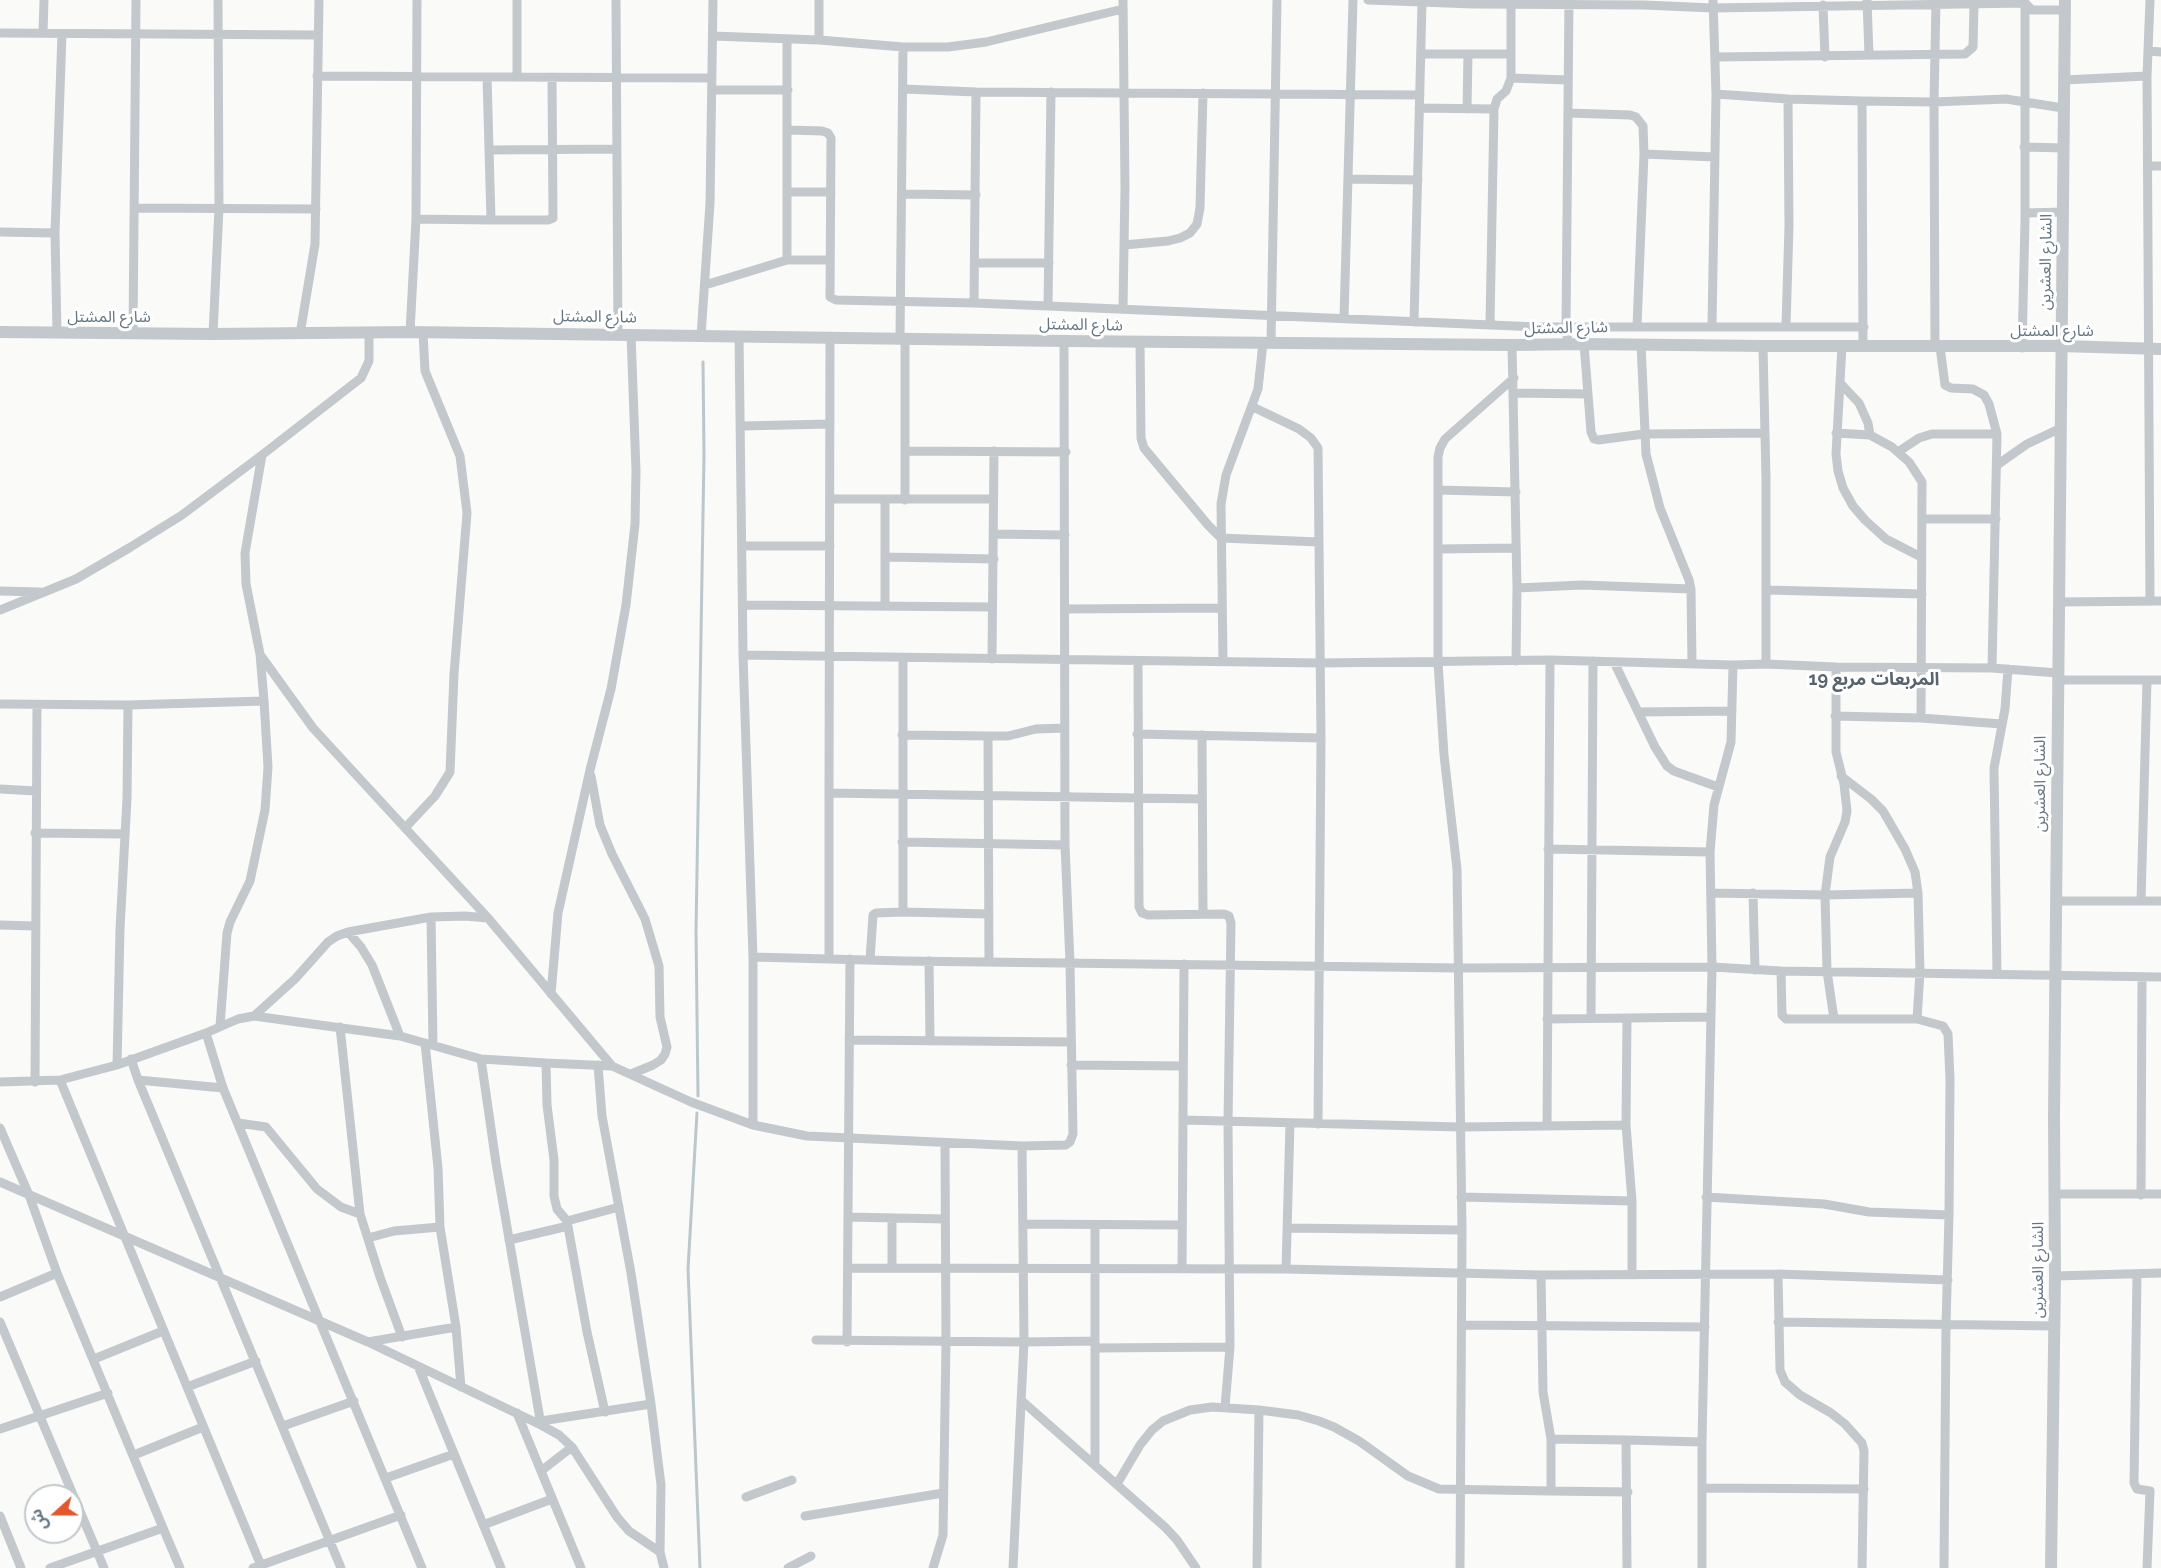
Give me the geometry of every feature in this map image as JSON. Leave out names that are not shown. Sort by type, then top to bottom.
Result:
[{"type":"street","points":[[43,33],[44,0]]},
{"type":"street","points":[[133,333],[136,0]]},
{"type":"street","points":[[213,334],[219,208],[218,0]]},
{"type":"street","points":[[300,334],[315,244],[319,0]]},
{"type":"street","points":[[405,828],[435,795],[450,772],[454,674],[466,513],[459,456],[425,371],[417,332],[415,77],[417,0]]},
{"type":"street","points":[[517,76],[518,0]]},
{"type":"street","points":[[616,0],[618,334]]},
{"type":"street","points":[[701,336],[710,203],[713,0]]},
{"type":"street","points":[[819,0],[819,40]]},
{"type":"street","points":[[1223,661],[1221,504],[1226,475],[1258,389],[1270,314],[1277,0]]},
{"type":"street","points":[[1344,318],[1353,0]]},
{"type":"street","points":[[1368,0],[1511,4],[1569,2],[1823,5],[2024,2],[2032,10],[2065,5]]},
{"type":"street","points":[[2150,0],[2147,76],[2150,601]]},
{"type":"street","points":[[1568,344],[1566,326],[1569,2]]},
{"type":"street","points":[[2022,348],[2025,213],[2024,2]]},
{"type":"street","points":[[1414,322],[1422,3]]},
{"type":"street","points":[[1867,3],[1869,55]]},
{"type":"street","points":[[1936,3],[1934,102],[1938,347],[1945,385],[1951,388],[1973,389],[1984,395],[1997,434],[1992,668]]},
{"type":"street","points":[[1490,324],[1494,109],[1497,99],[1506,91],[1511,78],[1511,4]]},
{"type":"street","points":[[1712,326],[1716,94],[1713,4]]},
{"type":"street","points":[[1715,57],[1965,54],[1971,50],[1973,45],[1974,4]]},
{"type":"street","points":[[712,36],[819,40],[903,47],[948,47],[986,42],[1123,5],[1123,308]]},
{"type":"street","points":[[1823,5],[1825,57]]},
{"type":"street","name":"الشارع العشرين","points":[[2051,1568],[2065,5]]},
{"type":"street","points":[[0,33],[317,35]]},
{"type":"street","points":[[57,333],[56,233],[62,34]]},
{"type":"street","points":[[787,39],[787,260]]},
{"type":"street","points":[[903,47],[900,301],[906,451],[905,500]]},
{"type":"street","points":[[2148,51],[2161,52]]},
{"type":"street","points":[[1421,54],[1511,54]]},
{"type":"street","points":[[1467,109],[1468,54]]},
{"type":"street","points":[[317,76],[712,78]]},
{"type":"street","points":[[2064,80],[2147,76]]},
{"type":"street","points":[[487,77],[490,220]]},
{"type":"street","points":[[416,219],[548,220],[553,218],[552,77]]},
{"type":"street","points":[[1511,78],[1567,80]]},
{"type":"street","points":[[712,90],[788,90]]},
{"type":"street","points":[[904,90],[1420,95]]},
{"type":"street","points":[[974,303],[976,92]]},
{"type":"street","points":[[1048,306],[1051,92]]},
{"type":"street","points":[[1124,244],[1180,238],[1190,233],[1197,224],[1200,208],[1203,93]]},
{"type":"street","points":[[1716,94],[1862,101],[1934,102],[2006,99],[2063,108]]},
{"type":"street","points":[[1786,326],[1789,226],[1788,99]]},
{"type":"street","points":[[1862,101],[1863,346]]},
{"type":"street","points":[[1419,108],[1494,109]]},
{"type":"street","points":[[1568,113],[1636,117],[1644,130],[1637,326]]},
{"type":"street","points":[[788,130],[822,131],[828,133],[831,138],[830,297],[832,300],[1123,308],[1414,322],[1566,326],[1864,327]]},
{"type":"street","points":[[2024,147],[2064,148]]},
{"type":"street","points":[[489,150],[617,148]]},
{"type":"street","points":[[1644,154],[1715,157]]},
{"type":"street","points":[[2149,166],[2161,166]]},
{"type":"street","points":[[1349,179],[1419,180]]},
{"type":"street","points":[[787,192],[831,192]]},
{"type":"street","points":[[903,194],[976,195]]},
{"type":"street","points":[[134,208],[316,209]]},
{"type":"street","points":[[2025,213],[2063,212]]},
{"type":"street","points":[[0,232],[56,233]]},
{"type":"street","points":[[705,285],[787,260],[830,260]]},
{"type":"street","points":[[975,263],[1049,263]]},
{"type":"street","name":"شارع المشتل","points":[[0,332],[300,334],[417,332],[1140,342],[2022,348],[2061,346],[2161,349]]},
{"type":"street","points":[[0,610],[76,579],[129,548],[182,515],[262,455],[361,378],[369,361],[369,333]]},
{"type":"street","points":[[551,994],[558,913],[613,679],[626,605],[635,524],[636,471],[631,334]]},
{"type":"street","points":[[740,336],[743,655],[753,957],[753,1125]]},
{"type":"street","points":[[829,958],[830,337]]},
{"type":"street","points":[[0,1082],[60,1080],[117,1065],[206,1033],[238,1018],[255,1016],[400,1036],[482,1059],[612,1066],[691,1102],[753,1125],[807,1136],[945,1144],[1066,1145],[1073,1134],[1065,845],[1064,341]]},
{"type":"street","points":[[1140,342],[1141,438],[1144,447],[1221,538],[1318,542]]},
{"type":"street","points":[[1584,344],[1591,432],[1594,439],[1644,435],[1765,433]]},
{"type":"street","points":[[1641,344],[1646,454],[1660,508],[1691,589],[1692,664]]},
{"type":"street","points":[[1512,345],[1516,492],[1516,661]]},
{"type":"street","points":[[1763,346],[1766,664]]},
{"type":"street","points":[[1842,346],[1836,434],[1838,471],[1844,488],[1853,506],[1865,520],[1886,538],[1921,556]]},
{"type":"street","points":[[1460,1568],[1462,1230],[1457,869],[1444,755],[1438,662],[1438,457],[1445,439],[1514,378]]},
{"type":"street","points":[[1841,384],[1859,404],[1868,423],[1870,435]]},
{"type":"street","points":[[1514,393],[1588,394]]},
{"type":"street","points":[[1253,407],[1299,429],[1311,438],[1318,448],[1322,738],[1318,1124]]},
{"type":"street","points":[[742,426],[830,424]]},
{"type":"street","points":[[1997,465],[2027,444],[2061,428]]},
{"type":"street","points":[[1836,434],[1870,435],[1898,452],[1913,467],[1922,482],[1921,717]]},
{"type":"street","points":[[1898,452],[1919,438],[1932,434],[1997,434]]},
{"type":"street","points":[[906,451],[1066,452]]},
{"type":"street","points":[[992,659],[994,451]]},
{"type":"street","points":[[220,1026],[227,933],[250,881],[265,810],[268,767],[264,701],[260,654],[246,584],[245,553],[262,455]]},
{"type":"street","points":[[1438,490],[1516,492]]},
{"type":"street","points":[[830,499],[993,499]]},
{"type":"street","points":[[885,500],[885,606]]},
{"type":"street","points":[[2149,517],[2161,517]]},
{"type":"street","points":[[1922,519],[1996,519]]},
{"type":"street","points":[[994,534],[1065,535]]},
{"type":"street","points":[[742,546],[830,546]]},
{"type":"street","points":[[1438,549],[1516,548]]},
{"type":"street","points":[[885,557],[994,559]]},
{"type":"street","points":[[1517,588],[1582,585],[1691,589]]},
{"type":"street","points":[[1767,590],[1923,594]]},
{"type":"street","points":[[0,591],[46,592]]},
{"type":"street","points":[[2059,602],[2161,601]]},
{"type":"street","points":[[743,605],[992,607]]},
{"type":"street","points":[[1065,609],[1222,608]]},
{"type":"street","points":[[260,654],[313,728],[488,918],[612,1066]]},
{"type":"street","points":[[743,655],[1321,663],[1550,660],[1836,667],[1992,668],[2058,677],[2161,680]]},
{"type":"street","points":[[903,658],[903,912]]},
{"type":"street","points":[[1547,1125],[1550,660]]},
{"type":"street","points":[[1138,661],[1138,907],[1142,913],[1148,915],[1224,914],[1229,916],[1232,966],[1228,1122],[1230,1347],[1226,1407]]},
{"type":"street","points":[[1591,1018],[1593,661]]},
{"type":"street","points":[[1614,662],[1661,759],[1674,771],[1718,787]]},
{"type":"street","points":[[1702,1568],[1706,1197],[1712,967],[1710,852],[1714,805],[1729,755],[1733,665]]},
{"type":"street","points":[[1834,1019],[1827,971],[1825,895],[1830,857],[1847,812],[1836,752],[1836,667]]},
{"type":"street","points":[[1996,974],[1994,768],[2005,709],[2008,669]]},
{"type":"street","points":[[2141,901],[2146,680]]},
{"type":"street","points":[[0,704],[128,705],[264,701]]},
{"type":"street","points":[[35,1082],[37,705]]},
{"type":"street","points":[[117,1065],[128,705]]},
{"type":"street","points":[[1638,712],[1732,711]]},
{"type":"street","points":[[1835,716],[1921,717],[2002,724]]},
{"type":"street","points":[[902,735],[1008,736],[1028,733],[1036,729],[1065,728]]},
{"type":"street","points":[[1137,734],[1322,738]]},
{"type":"street","points":[[1202,735],[1203,914]]},
{"type":"street","points":[[988,736],[989,962]]},
{"type":"street","points":[[590,770],[600,825],[645,919],[659,966],[660,1017],[667,1047],[666,1054],[653,1065],[631,1074]]},
{"type":"street","points":[[1841,776],[1871,799],[1892,825],[1915,872],[1918,893],[1920,972],[1917,1019]]},
{"type":"street","points":[[0,789],[36,791]]},
{"type":"street","points":[[829,793],[1202,799]]},
{"type":"street","points":[[35,833],[125,834]]},
{"type":"street","points":[[902,842],[1065,845]]},
{"type":"street","points":[[1548,849],[1710,852]]},
{"type":"street","points":[[1711,893],[1825,895],[1918,893]]},
{"type":"street","points":[[1753,893],[1755,970]]},
{"type":"street","points":[[2056,901],[2161,901]]},
{"type":"street","points":[[870,960],[873,915],[876,913],[989,914]]},
{"type":"street","points":[[255,1016],[295,979],[328,942],[348,932],[431,918],[465,916],[488,918]]},
{"type":"street","points":[[431,918],[429,1044],[440,1227],[456,1327],[461,1387]]},
{"type":"street","points":[[0,925],[35,926]]},
{"type":"street","points":[[348,932],[362,947],[372,964],[400,1036]]},
{"type":"street","points":[[753,957],[1232,966],[1712,967],[1781,971],[2161,977]]},
{"type":"street","points":[[847,1342],[850,959]]},
{"type":"street","points":[[929,961],[930,1041]]},
{"type":"street","points":[[1182,1269],[1184,964]]},
{"type":"street","points":[[1781,971],[1784,1018],[1917,1019],[1943,1026],[1948,1034],[1950,1215],[1946,1325],[1944,1568]]},
{"type":"street","points":[[2141,1195],[2142,977]]},
{"type":"street","points":[[1547,1019],[1710,1017]]},
{"type":"street","points":[[1627,1019],[1626,1125],[1632,1201],[1632,1275]]},
{"type":"street","points":[[340,1027],[360,1214],[402,1337]]},
{"type":"street","points":[[206,1033],[223,1088],[422,1568]]},
{"type":"street","points":[[849,1040],[1071,1042]]},
{"type":"street","points":[[131,1059],[341,1568]]},
{"type":"street","points":[[482,1059],[509,1240],[541,1423]]},
{"type":"street","points":[[546,1063],[546,1105],[554,1160],[554,1196],[557,1209],[567,1224],[605,1412]]},
{"type":"street","points":[[598,1065],[602,1116],[651,1404],[661,1485],[660,1552],[664,1568]]},
{"type":"street","points":[[1071,1065],[1183,1066]]},
{"type":"street","points":[[60,1080],[259,1567],[401,1515]]},
{"type":"street","points":[[138,1080],[223,1088]]},
{"type":"street","points":[[1183,1120],[1460,1127],[1626,1125]]},
{"type":"street","points":[[1286,1269],[1290,1123]]},
{"type":"street","points":[[238,1124],[267,1127],[317,1189],[341,1207],[360,1214]]},
{"type":"street","points":[[0,1128],[29,1195],[57,1273],[180,1568]]},
{"type":"street","points":[[933,1568],[943,1535],[946,1342],[945,1144]]},
{"type":"street","points":[[1013,1568],[1024,1342],[1022,1146]]},
{"type":"street","points":[[0,1182],[368,1342],[541,1423],[572,1447],[616,1518],[629,1531],[660,1552]]},
{"type":"street","points":[[2055,1194],[2161,1194]]},
{"type":"street","points":[[1461,1197],[1632,1201]]},
{"type":"street","points":[[1706,1197],[1824,1204],[1869,1212],[1950,1215]]},
{"type":"street","points":[[509,1240],[619,1207]]},
{"type":"street","points":[[848,1217],[945,1218]]},
{"type":"street","points":[[891,1218],[892,1268]]},
{"type":"street","points":[[1023,1224],[1182,1225]]},
{"type":"street","points":[[1095,1225],[1095,1464]]},
{"type":"street","points":[[368,1238],[394,1231],[440,1227]]},
{"type":"street","points":[[1287,1228],[1462,1230]]},
{"type":"street","points":[[848,1268],[1286,1269],[1461,1275],[1778,1274],[1948,1280]]},
{"type":"street","points":[[0,1297],[57,1273]]},
{"type":"street","points":[[1778,1274],[1780,1370],[1785,1382],[1800,1395],[1845,1424],[1862,1443],[1864,1451],[1862,1568]]},
{"type":"street","points":[[2055,1276],[2161,1274]]},
{"type":"street","points":[[1541,1275],[1543,1392],[1551,1439],[1551,1491]]},
{"type":"street","points":[[2137,1275],[2134,1483],[2137,1489],[2161,1490]]},
{"type":"street","points":[[0,1322],[104,1568]]},
{"type":"street","points":[[1778,1322],[2054,1326]]},
{"type":"street","points":[[1462,1325],[1705,1327]]},
{"type":"street","points":[[368,1342],[456,1327]]},
{"type":"street","points":[[94,1359],[163,1330]]},
{"type":"street","points":[[816,1340],[1230,1347]]},
{"type":"street","points":[[187,1387],[256,1361]]},
{"type":"street","points":[[418,1366],[501,1568]]},
{"type":"street","points":[[0,1429],[108,1392]]},
{"type":"street","points":[[1021,1400],[1177,1540],[1196,1568]]},
{"type":"street","points":[[284,1426],[354,1401]]},
{"type":"street","points":[[541,1423],[651,1404]]},
{"type":"street","points":[[1117,1484],[1140,1445],[1163,1421],[1201,1408],[1226,1407],[1298,1415],[1334,1427],[1408,1476],[1439,1489],[1628,1492]]},
{"type":"street","points":[[1257,1568],[1258,1410]]},
{"type":"street","points":[[517,1413],[581,1568]]},
{"type":"street","points":[[134,1455],[203,1427]]},
{"type":"street","points":[[1551,1439],[1702,1442]]},
{"type":"street","points":[[1626,1440],[1627,1568]]},
{"type":"street","points":[[541,1471],[572,1447]]},
{"type":"street","points":[[386,1478],[454,1454]]},
{"type":"street","points":[[746,1497],[792,1480]]},
{"type":"street","points":[[1702,1488],[1864,1489]]},
{"type":"street","points":[[2147,1568],[2150,1491]]},
{"type":"street","points":[[805,1516],[943,1493]]},
{"type":"street","points":[[483,1525],[552,1499]]},
{"type":"street","points":[[0,1516],[21,1568]]},
{"type":"street","points":[[50,1568],[163,1528]]},
{"type":"street","points":[[788,1568],[811,1556]]},
{"type":"waterway","points":[[698,1096],[696,931],[704,456],[703,362]]},
{"type":"waterway","points":[[697,1113],[688,1269],[700,1568]]},
{"type":"district","name":"المربعات مربع 19","points":[[1874,680]]}]
